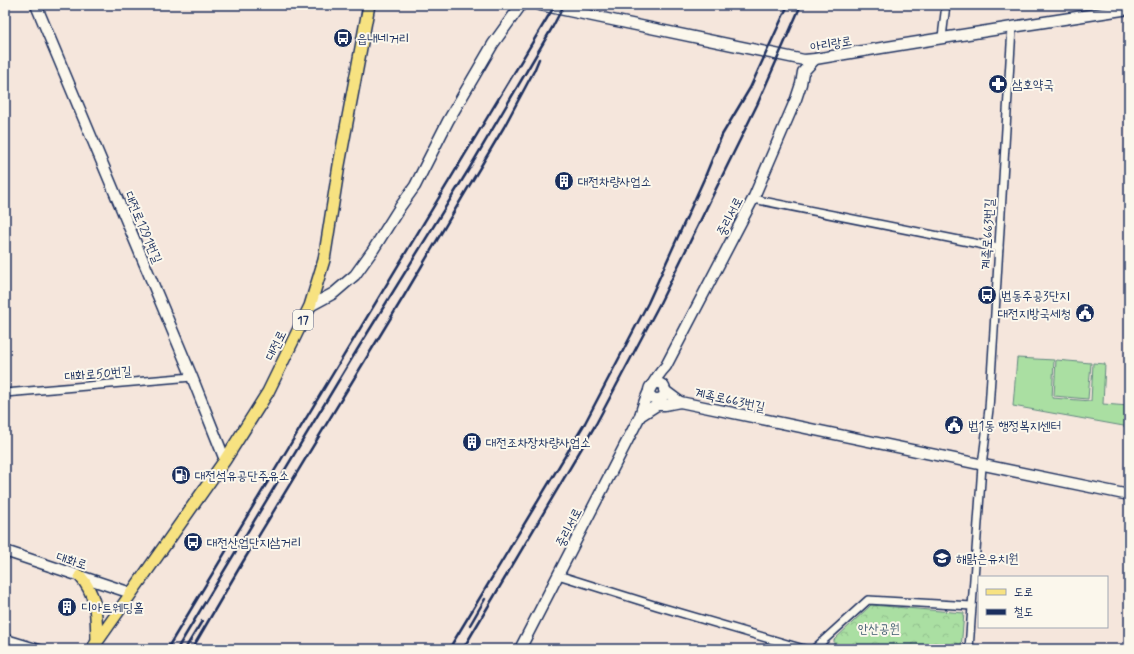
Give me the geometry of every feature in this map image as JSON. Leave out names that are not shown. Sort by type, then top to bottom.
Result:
[{"type":"main road","name":"대전로1291번길","points":[[36,5],[192,377],[225,460]]},
{"type":"main road","name":"대전로","points":[[94,645],[225,460],[268,392],[310,306],[324,260],[340,158],[369,5]]},
{"type":"main road","points":[[310,306],[334,293],[355,275],[373,250],[415,186],[448,121],[493,44],[520,5]]},
{"type":"main road","name":"아리랑로","points":[[540,5],[605,20],[804,60],[942,37],[1012,28],[1129,9]]},
{"type":"main road","points":[[792,57],[803,72]]},
{"type":"main road","name":"중리서로","points":[[665,369],[753,199],[796,99],[803,72],[815,59]]},
{"type":"main road","points":[[642,414],[650,387],[658,374],[665,369]]},
{"type":"main road","points":[[642,414],[660,393],[665,369]]},
{"type":"main road","points":[[665,369],[665,380],[676,401]]},
{"type":"main road","points":[[650,387],[656,383],[665,401],[676,401]]},
{"type":"main road","points":[[642,414],[656,405],[665,405],[676,401]]},
{"type":"main road","name":"계족로663번길","points":[[676,401],[982,466],[1129,495]]},
{"type":"main road","name":"중리서로","points":[[520,649],[642,414]]},
{"type":"main road","name":"대화로","points":[[5,551],[131,593]]},
{"type":"main road","points":[[80,576],[87,585],[93,598],[96,613],[94,645]]},
{"type":"street","points":[[942,37],[946,5]]},
{"type":"street","name":"계족로663번길","points":[[969,649],[982,466],[988,409],[1012,28]]},
{"type":"street","points":[[753,199],[999,248]]},
{"type":"street","name":"대화로50번길","points":[[5,393],[192,377]]},
{"type":"street","points":[[558,575],[804,649]]},
{"type":"street","points":[[814,649],[868,600],[972,606]]},
{"type":"street","points":[[5,638],[41,649]]},
{"type":"green space","points":[[1017,358],[1054,360],[1052,398],[1091,401],[1093,363],[1105,364],[1103,404],[1129,406],[1129,427],[1013,406]]},
{"type":"green space","points":[[1056,360],[1091,363],[1088,399],[1054,396]]},
{"type":"green space","name":"안산공원","points":[[871,605],[964,613],[961,649],[834,649],[834,640]]},
{"type":"railway","points":[[167,649],[555,5]]},
{"type":"railway","points":[[177,649],[357,350],[469,169],[564,5]]},
{"type":"railway","points":[[449,649],[585,423],[648,303],[704,179],[722,135],[750,88],[788,5]]},
{"type":"railway","points":[[463,649],[596,424],[659,305],[757,105],[801,5]]},
{"type":"railway","points":[[192,649],[504,127],[539,59]]},
{"type":"railway","points":[[470,625],[485,599]]},
{"type":"railway","points":[[185,649],[202,621]]},
{"type":"place","name":"읍내네거리","points":[[343,38]]},
{"type":"place","name":"삼호약국","points":[[998,84]]},
{"type":"place","name":"대전차량사업소","points":[[564,181]]},
{"type":"place","name":"법동주공3단지","points":[[987,295]]},
{"type":"place","name":"대전지방국세청","points":[[1085,313]]},
{"type":"place","name":"법1동 행정복지센터","points":[[954,425]]},
{"type":"place","name":"대전조차장차량사업소","points":[[472,442]]},
{"type":"place","name":"대전석유공단주유소","points":[[181,475]]},
{"type":"place","name":"대전산업단지삼거리","points":[[193,542]]},
{"type":"place","name":"해맑은유치원","points":[[942,558]]},
{"type":"place","name":"디아트웨딩홀","points":[[67,607]]}]
